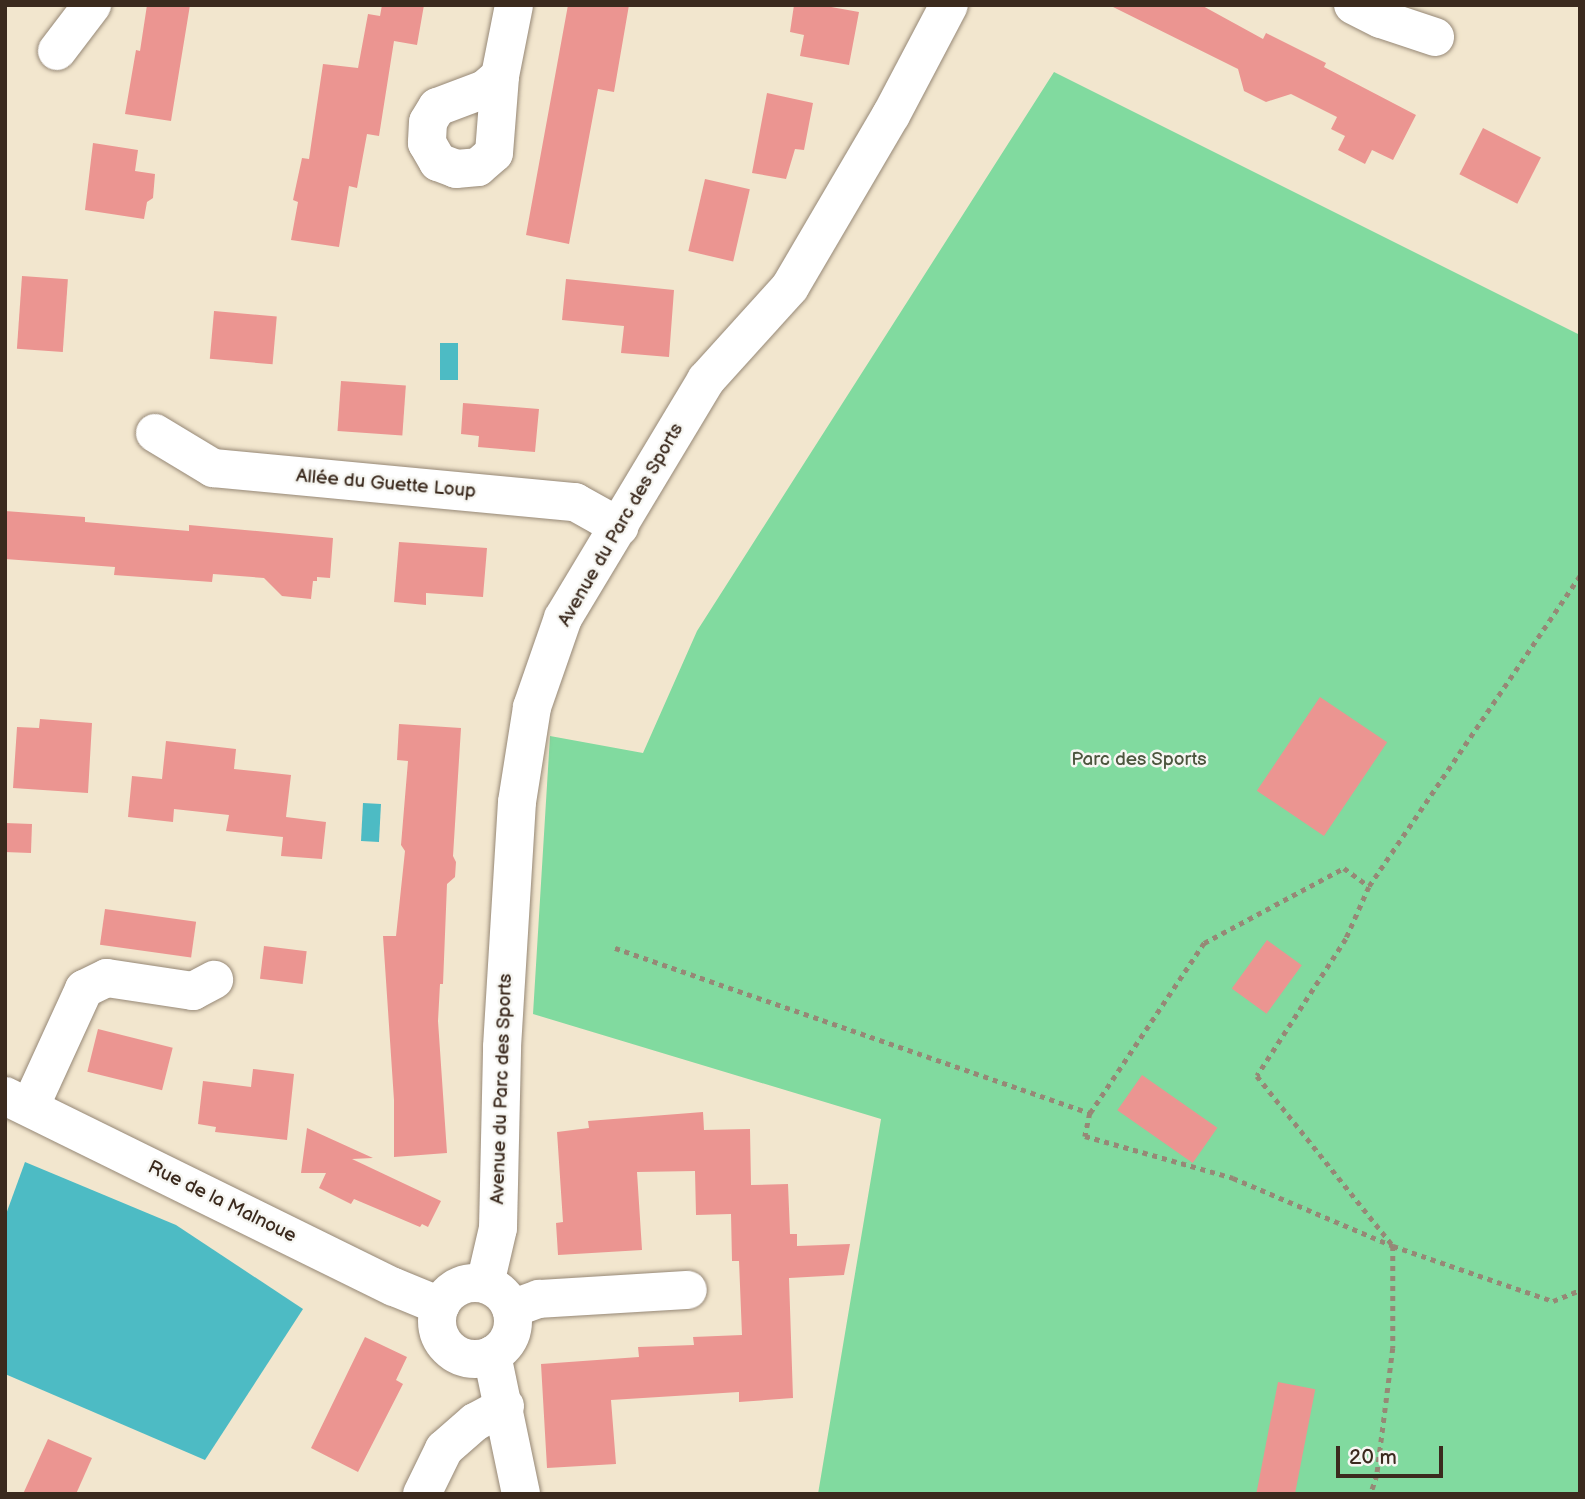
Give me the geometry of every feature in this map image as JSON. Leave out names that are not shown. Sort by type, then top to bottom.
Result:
[{"type":"street","points":[[57,51],[92,5]]},
{"type":"street","points":[[500,76],[514,5]]},
{"type":"street","name":"Avenue du Parc des Sports","points":[[498,1297],[509,928],[517,802],[531,707],[563,618],[706,380],[790,286],[891,115],[949,5]]},
{"type":"street","points":[[1353,5],[1381,19],[1435,37]]},
{"type":"street","name":"Allée du Guette Loup","points":[[155,433],[212,468],[575,502],[620,527]]},
{"type":"street","points":[[18,1102],[84,989],[107,978],[193,991],[214,980]]},
{"type":"street","name":"Rue de la Malnoue","points":[[18,1102],[394,1287],[440,1306]]},
{"type":"street","points":[[498,1297],[512,1331],[501,1349],[492,1355],[467,1358],[454,1353],[439,1332],[440,1306],[454,1290],[463,1285],[498,1297],[539,1299],[688,1290]]},
{"type":"street","points":[[492,1355],[505,1406],[521,1494]]},
{"type":"street","points":[[422,1494],[444,1449],[475,1422],[505,1406]]},
{"type":"path","points":[[1371,1494],[1377,1475],[1393,1348],[1393,1246],[1257,1076],[1346,939],[1369,886],[1580,575]]},
{"type":"path","points":[[1369,886],[1344,868],[1204,943],[1090,1113],[1085,1136],[1233,1178],[1393,1246],[1553,1301],[1580,1290]]},
{"type":"path","points":[[615,948],[1090,1113]]},
{"type":"green space","name":"Parc des Sports","points":[[1054,72],[1580,335],[1580,1494],[818,1494],[881,1119],[533,1014],[550,736],[643,753],[697,631]]},
{"type":"water","points":[[440,343],[458,343],[458,380],[440,380]]},
{"type":"water","points":[[363,803],[381,804],[379,842],[361,841]]},
{"type":"water","points":[[25,1162],[176,1225],[303,1309],[205,1460],[5,1374],[5,1217]]},
{"type":"building","points":[[147,5],[190,5],[171,121],[125,114],[136,50],[140,51]]},
{"type":"building","points":[[382,5],[424,5],[417,45],[394,41],[379,136],[367,134],[357,188],[349,186],[339,247],[291,240],[298,202],[293,200],[302,158],[309,159],[323,64],[358,68],[368,14],[380,16]]},
{"type":"building","points":[[568,5],[629,5],[614,92],[598,89],[569,244],[526,235]]},
{"type":"building","points":[[794,5],[820,5],[859,12],[849,65],[800,56],[804,35],[790,32]]},
{"type":"building","points":[[1109,5],[1201,5],[1263,39],[1266,33],[1326,63],[1324,67],[1416,115],[1393,160],[1372,150],[1365,164],[1338,150],[1345,136],[1331,129],[1337,117],[1291,94],[1266,102],[1244,91],[1238,69]]},
{"type":"building","points":[[767,93],[813,103],[804,150],[795,149],[786,179],[752,173]]},
{"type":"building","points":[[1483,128],[1541,158],[1517,204],[1459,174]]},
{"type":"building","points":[[93,143],[138,150],[135,171],[155,174],[153,198],[147,202],[144,219],[85,210]]},
{"type":"building","points":[[705,179],[750,189],[733,261],[688,251]]},
{"type":"building","points":[[22,276],[68,279],[63,352],[17,349]]},
{"type":"building","points":[[566,279],[674,290],[669,357],[621,353],[624,326],[562,320]]},
{"type":"building","points":[[214,311],[277,316],[273,364],[210,359]]},
{"type":"building","points":[[341,381],[406,386],[402,435],[338,431]]},
{"type":"building","points":[[463,403],[539,409],[535,452],[478,447],[479,436],[461,434]]},
{"type":"building","points":[[5,511],[85,517],[85,522],[189,531],[189,525],[333,538],[330,578],[317,577],[317,581],[313,581],[311,599],[282,596],[264,578],[213,574],[212,582],[114,575],[115,567],[5,559]]},
{"type":"building","points":[[399,542],[487,548],[483,597],[426,593],[426,605],[394,602]]},
{"type":"building","points":[[1320,697],[1387,742],[1324,836],[1257,791]]},
{"type":"building","points":[[40,719],[92,723],[88,793],[13,788],[17,727],[39,728]]},
{"type":"building","points":[[399,724],[461,728],[453,856],[456,862],[455,877],[447,884],[443,984],[440,984],[438,1021],[447,1153],[394,1157],[394,1100],[383,936],[396,936],[405,851],[401,845],[408,761],[397,760]]},
{"type":"building","points":[[166,741],[236,749],[234,769],[291,775],[286,817],[326,822],[322,859],[281,856],[283,837],[226,831],[229,815],[174,809],[173,822],[128,817],[132,776],[162,779]]},
{"type":"building","points":[[5,823],[32,824],[31,853],[5,852]]},
{"type":"building","points":[[105,909],[196,922],[191,957],[100,945]]},
{"type":"building","points":[[1267,940],[1302,965],[1267,1014],[1232,989]]},
{"type":"building","points":[[264,946],[307,951],[303,984],[260,979]]},
{"type":"building","points":[[98,1029],[173,1048],[162,1090],[87,1072]]},
{"type":"building","points":[[253,1069],[294,1074],[287,1140],[215,1132],[216,1127],[198,1124],[203,1081],[251,1087]]},
{"type":"building","points":[[1142,1075],[1217,1128],[1193,1163],[1117,1110]]},
{"type":"building","points":[[703,1112],[704,1130],[750,1129],[751,1185],[788,1184],[790,1234],[797,1234],[797,1246],[850,1244],[844,1275],[789,1278],[793,1398],[739,1402],[739,1392],[611,1400],[616,1464],[547,1468],[541,1364],[639,1357],[638,1347],[694,1345],[693,1337],[742,1335],[739,1261],[732,1261],[731,1214],[696,1215],[695,1171],[637,1172],[642,1250],[558,1255],[556,1223],[563,1222],[557,1132],[589,1128],[588,1121]]},
{"type":"building","points":[[307,1128],[373,1158],[352,1159],[441,1201],[428,1227],[422,1224],[420,1227],[354,1199],[351,1204],[319,1188],[326,1173],[301,1173]]},
{"type":"building","points":[[365,1337],[407,1357],[396,1380],[403,1384],[358,1472],[311,1448]]},
{"type":"building","points":[[1278,1382],[1315,1389],[1295,1494],[1256,1494]]},
{"type":"building","points":[[48,1439],[92,1458],[76,1494],[23,1494]]}]
